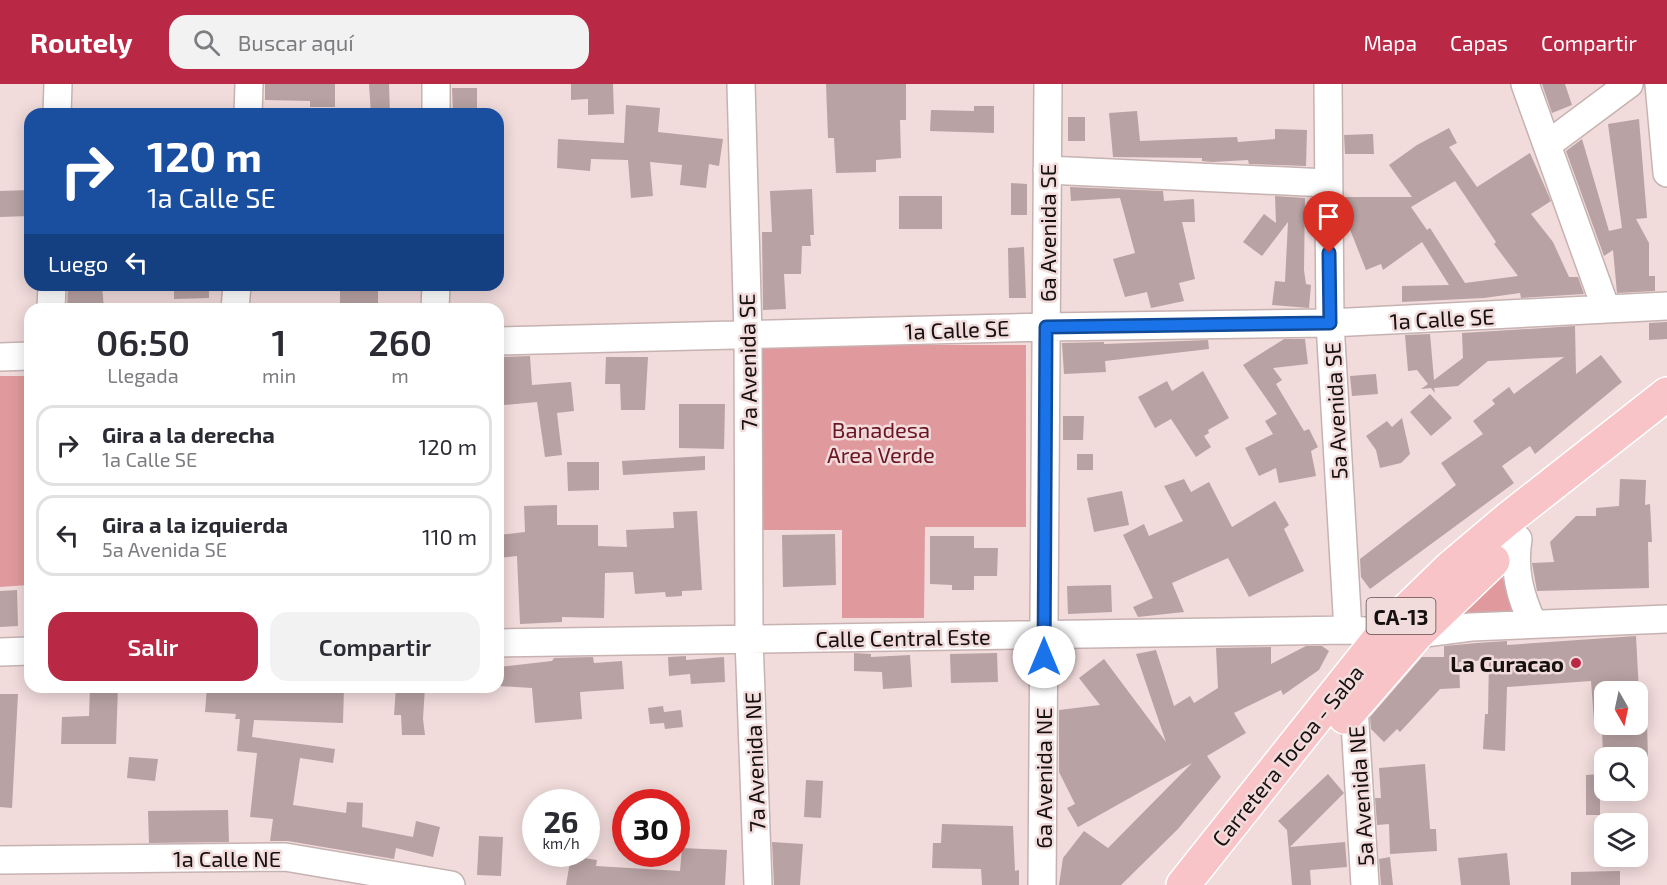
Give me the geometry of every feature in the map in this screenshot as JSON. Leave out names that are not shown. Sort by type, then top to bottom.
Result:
[{"type":"main road","name":"Carretera Tocoa - Saba","points":[[1183,885],[1401,632],[1450,567],[1667,394]]},
{"type":"main road","name":"Carretera Tocoa - Saba","points":[[1206,885],[1354,706],[1401,632],[1464,586],[1518,538],[1667,420]]},
{"type":"street","points":[[57,108],[58,84]]},
{"type":"street","points":[[248,108],[249,84]]},
{"type":"street","points":[[436,84],[436,108]]},
{"type":"street","name":"7a Avenida SE","points":[[741,84],[748,335],[749,639]]},
{"type":"street","name":"6a Avenida SE","points":[[1044,634],[1048,84]]},
{"type":"street","name":"5a Avenida SE","points":[[1328,84],[1327,183],[1330,323],[1348,630]]},
{"type":"street","points":[[1525,84],[1606,309]]},
{"type":"street","points":[[1547,145],[1629,84]]},
{"type":"street","points":[[1659,84],[1667,173]]},
{"type":"street","points":[[1047,170],[1327,183]]},
{"type":"street","name":"1a Calle SE","points":[[504,341],[1046,327],[1330,323],[1667,306]]},
{"type":"street","points":[[0,357],[24,356]]},
{"type":"street","points":[[1518,538],[1515,554],[1517,579],[1533,624]]},
{"type":"street","name":"Calle Central Este","points":[[504,643],[1348,630],[1401,632],[1667,619]]},
{"type":"street","name":"6a Avenida NE","points":[[1042,885],[1044,634]]},
{"type":"street","name":"7a Avenida NE","points":[[749,639],[758,885]]},
{"type":"street","points":[[0,652],[24,651]]},
{"type":"street","name":"5a Avenida NE","points":[[1354,706],[1365,885]]},
{"type":"street","name":"1a Calle NE","points":[[0,860],[285,857],[451,885]]},
{"type":"green space","name":"Banadesa Area Verde","points":[[758,345],[1026,345],[1026,527],[925,527],[924,618],[842,618],[842,530],[757,530]]},
{"type":"green space","points":[[0,376],[24,376],[24,585],[0,587]]},
{"type":"green space","points":[[1500,572],[1517,613],[1446,621]]},
{"type":"building","points":[[265,84],[335,84],[335,107],[310,107],[310,101],[265,100]]},
{"type":"building","points":[[369,84],[389,84],[390,108],[371,108]]},
{"type":"building","points":[[571,84],[613,84],[614,114],[588,115],[588,99],[571,100]]},
{"type":"building","points":[[826,84],[906,84],[906,120],[900,120],[901,158],[876,160],[876,172],[836,173],[834,138],[828,138]]},
{"type":"building","points":[[1542,84],[1565,84],[1572,105],[1552,113]]},
{"type":"building","points":[[452,88],[477,88],[477,108],[453,108]]},
{"type":"building","points":[[626,105],[660,108],[658,132],[723,139],[719,166],[709,164],[706,188],[680,185],[682,165],[650,162],[653,196],[631,198],[628,160],[591,159],[590,171],[557,168],[558,139],[624,143]]},
{"type":"building","points":[[974,106],[994,106],[994,133],[930,131],[931,110],[974,111]]},
{"type":"building","points":[[1137,111],[1140,141],[1237,137],[1238,142],[1275,139],[1275,129],[1307,130],[1306,166],[1249,164],[1248,160],[1212,162],[1202,161],[1202,158],[1113,157],[1109,113]]},
{"type":"building","points":[[1068,117],[1085,117],[1085,141],[1068,141]]},
{"type":"building","points":[[1639,119],[1647,218],[1636,219],[1649,243],[1649,276],[1655,276],[1655,291],[1617,293],[1613,250],[1604,256],[1566,151],[1582,139],[1609,231],[1622,228],[1608,124]]},
{"type":"building","points":[[1449,128],[1457,143],[1449,147],[1477,187],[1530,153],[1551,201],[1531,214],[1553,242],[1569,277],[1578,277],[1584,294],[1521,298],[1520,293],[1484,298],[1402,302],[1402,286],[1449,285],[1422,242],[1383,270],[1381,264],[1366,270],[1349,227],[1346,227],[1345,197],[1412,197],[1389,165],[1417,145]],"holes":[[[1455,181],[1496,242],[1494,244],[1518,276],[1465,283],[1430,228],[1427,230],[1411,207]]]},
{"type":"building","points":[[1373,134],[1374,154],[1345,154],[1344,135]]},
{"type":"building","points":[[1011,183],[1027,184],[1027,215],[1011,215]]},
{"type":"building","points":[[1070,187],[1163,191],[1164,201],[1194,199],[1195,222],[1182,222],[1195,279],[1179,283],[1184,301],[1151,308],[1147,292],[1125,297],[1113,259],[1135,253],[1120,198],[1071,201]]},
{"type":"building","points":[[812,189],[814,235],[810,235],[811,246],[802,246],[801,274],[784,274],[786,309],[763,310],[762,232],[772,232],[770,191]]},
{"type":"building","points":[[24,190],[24,216],[0,217],[0,191]]},
{"type":"building","points":[[899,196],[942,196],[942,229],[899,229]]},
{"type":"building","points":[[1275,196],[1305,198],[1304,270],[1306,284],[1311,285],[1309,308],[1272,305],[1275,281],[1285,282],[1288,222],[1262,256],[1243,242],[1264,214],[1276,223]]},
{"type":"building","points":[[1024,247],[1026,298],[1009,298],[1008,248]]},
{"type":"building","points":[[68,291],[102,291],[104,303],[67,303]]},
{"type":"building","points":[[174,291],[209,291],[209,298],[174,299]]},
{"type":"building","points":[[340,291],[378,291],[378,303],[340,303]]},
{"type":"building","points":[[1667,322],[1667,339],[1649,340],[1649,323]]},
{"type":"building","points":[[1575,326],[1576,374],[1601,355],[1622,382],[1535,454],[1530,446],[1502,466],[1514,483],[1370,589],[1361,577],[1360,559],[1456,485],[1441,463],[1483,434],[1473,421],[1495,404],[1492,400],[1509,387],[1514,394],[1564,357],[1488,361],[1458,386],[1434,388],[1435,393],[1431,388],[1421,389],[1428,384],[1417,370],[1408,371],[1405,335],[1430,334],[1434,380],[1463,358],[1462,333]]},
{"type":"building","points":[[1284,339],[1305,339],[1308,364],[1273,368],[1282,380],[1276,384],[1304,431],[1309,429],[1318,447],[1311,451],[1316,476],[1279,483],[1276,468],[1259,476],[1245,448],[1273,434],[1265,421],[1277,414],[1243,365]]},
{"type":"building","points":[[1208,340],[1209,349],[1105,361],[1106,372],[1064,374],[1062,343],[1104,342],[1104,344]]},
{"type":"building","points":[[530,356],[532,385],[571,382],[574,411],[557,413],[562,455],[545,457],[537,402],[504,405],[504,357]]},
{"type":"building","points":[[606,357],[648,357],[645,410],[621,410],[620,384],[605,384]]},
{"type":"building","points":[[1203,371],[1229,418],[1208,430],[1209,433],[1204,436],[1211,447],[1196,457],[1171,419],[1155,428],[1138,397],[1167,381],[1172,391]]},
{"type":"building","points":[[1376,374],[1378,394],[1352,396],[1350,376]]},
{"type":"building","points":[[1430,394],[1452,418],[1431,436],[1410,412]]},
{"type":"building","points":[[679,404],[725,404],[724,449],[679,448]]},
{"type":"building","points":[[1063,416],[1084,416],[1083,440],[1063,440]]},
{"type":"building","points":[[1402,418],[1410,454],[1401,463],[1380,468],[1376,450],[1366,436],[1387,421],[1392,427]]},
{"type":"building","points":[[1077,454],[1093,454],[1093,470],[1077,470]]},
{"type":"building","points":[[705,456],[705,470],[623,475],[622,461]]},
{"type":"building","points":[[567,462],[599,462],[599,490],[568,491]]},
{"type":"building","points":[[1184,479],[1191,492],[1209,482],[1232,527],[1275,501],[1289,525],[1284,529],[1304,571],[1249,597],[1228,558],[1172,583],[1184,612],[1138,617],[1133,607],[1153,598],[1123,535],[1144,524],[1149,536],[1183,521],[1164,486]]},
{"type":"building","points":[[1620,479],[1646,480],[1645,505],[1650,504],[1652,542],[1648,542],[1649,588],[1537,591],[1532,563],[1554,562],[1550,542],[1576,516],[1596,516],[1596,508],[1619,506]]},
{"type":"building","points":[[1122,491],[1129,525],[1094,532],[1087,498]]},
{"type":"building","points":[[557,505],[557,525],[598,525],[598,546],[627,547],[626,530],[674,528],[673,512],[697,511],[702,590],[682,591],[682,596],[666,597],[665,592],[635,594],[633,572],[605,573],[604,618],[562,617],[562,622],[520,624],[517,556],[504,557],[504,534],[525,532],[524,506]]},
{"type":"building","points":[[835,534],[836,585],[783,587],[782,535]]},
{"type":"building","points":[[930,536],[974,536],[974,548],[998,548],[997,576],[974,576],[974,590],[952,590],[952,585],[930,584]]},
{"type":"building","points":[[1111,585],[1112,612],[1068,614],[1067,586]]},
{"type":"building","points":[[17,590],[18,626],[0,627],[0,591]]},
{"type":"building","points":[[1636,636],[1638,681],[1594,681],[1594,720],[1591,681],[1507,687],[1505,751],[1483,749],[1485,714],[1488,714],[1489,660],[1459,662],[1460,688],[1440,689],[1400,732],[1397,729],[1384,742],[1371,729],[1370,717],[1422,657],[1444,657],[1444,646],[1507,641],[1507,645]]},
{"type":"building","points":[[1306,646],[1322,646],[1329,651],[1319,670],[1283,695],[1281,690],[1234,713],[1246,733],[1207,756],[1221,777],[1178,829],[1121,885],[1059,885],[1063,858],[1084,831],[1108,848],[1192,763],[1078,827],[1067,808],[1075,804],[1059,772],[1059,710],[1100,705],[1079,678],[1104,659],[1166,742],[1136,654],[1156,650],[1174,706],[1190,696],[1194,703],[1218,688],[1216,648],[1271,647],[1271,664]]},
{"type":"building","points":[[854,653],[871,654],[871,657],[910,655],[912,687],[883,689],[882,672],[854,671]]},
{"type":"building","points":[[997,653],[998,682],[951,683],[950,654]]},
{"type":"building","points":[[686,656],[686,660],[724,657],[725,682],[691,684],[690,674],[669,676],[668,657]]},
{"type":"building","points":[[593,657],[594,663],[622,661],[624,689],[580,692],[582,719],[535,723],[532,688],[504,686],[504,666],[552,661],[554,658]]},
{"type":"building","points":[[90,693],[118,693],[116,744],[61,744],[62,717],[89,716]]},
{"type":"building","points":[[207,693],[344,693],[343,723],[254,720],[252,737],[335,749],[333,763],[300,758],[293,805],[346,813],[347,802],[363,803],[362,827],[413,837],[416,821],[440,827],[433,857],[396,848],[394,859],[288,841],[270,841],[273,819],[250,817],[257,753],[237,751],[240,719],[235,719],[236,714],[205,712]]},
{"type":"building","points":[[396,693],[425,693],[423,719],[425,735],[402,735],[401,715],[394,715]]},
{"type":"building","points":[[0,694],[18,694],[12,808],[0,807]]},
{"type":"building","points":[[663,706],[664,712],[681,710],[683,727],[665,729],[664,723],[650,724],[648,708]]},
{"type":"building","points":[[1602,735],[1647,735],[1648,747],[1603,747]]},
{"type":"building","points":[[129,757],[158,759],[155,781],[127,778]]},
{"type":"building","points":[[1425,764],[1430,829],[1436,829],[1437,851],[1390,854],[1389,824],[1377,825],[1375,798],[1381,798],[1379,768]]},
{"type":"building","points":[[1328,774],[1344,793],[1290,847],[1345,842],[1347,867],[1310,870],[1311,885],[1292,885],[1287,830],[1278,821]]},
{"type":"building","points":[[1594,774],[1594,801],[1600,801],[1600,813],[1594,813],[1594,815],[1586,815],[1586,775]]},
{"type":"building","points":[[806,780],[823,781],[821,818],[804,817]]},
{"type":"building","points":[[228,810],[229,842],[149,843],[148,811]]},
{"type":"building","points":[[942,824],[1013,826],[1015,871],[1019,870],[1019,885],[982,885],[981,869],[932,868],[933,843],[941,843]]},
{"type":"building","points":[[479,836],[503,837],[501,876],[477,875]]},
{"type":"building","points":[[772,842],[803,844],[800,885],[774,885]]},
{"type":"building","points":[[690,848],[727,850],[725,885],[566,885],[569,867],[600,866],[680,871],[680,867],[690,867]]},
{"type":"building","points":[[1507,853],[1510,885],[1461,885],[1458,858]]},
{"type":"building","points":[[1390,857],[1393,885],[1381,885],[1379,859]]},
{"type":"building","points":[[1620,871],[1620,885],[1571,885],[1571,872]]},
{"type":"place","name":"La Curacao","points":[[1576,663]]},
{"type":"route","points":[[1044,657],[1046,327],[1330,323],[1329,253]]}]
